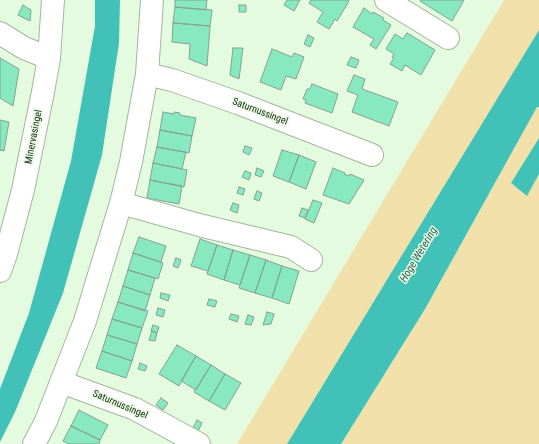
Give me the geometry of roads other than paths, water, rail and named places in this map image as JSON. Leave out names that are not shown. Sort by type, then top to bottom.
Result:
[{"type":"street","name":"Minervasingel","points":[[0,271],[23,190],[49,58],[54,0]]},
{"type":"street","points":[[34,444],[46,420],[85,321],[121,204],[131,162],[147,74],[152,0]]},
{"type":"street","points":[[386,0],[448,38]]},
{"type":"street","points":[[0,33],[24,48],[49,58]]},
{"type":"street","name":"Saturnussingel","points":[[147,74],[172,80],[238,103],[372,155]]},
{"type":"street","points":[[121,204],[203,226],[291,247],[311,260]]},
{"type":"street","name":"Saturnussingel","points":[[61,382],[135,409],[199,444]]},
{"type":"water","points":[[95,0],[120,0],[119,43],[102,155],[63,293],[15,412],[0,442],[0,389],[29,313],[71,161],[95,26]]},
{"type":"water","name":"Hoge Wetering","points":[[539,30],[539,107],[537,107],[425,309],[341,444],[287,444]]},
{"type":"water","points":[[539,138],[539,174],[527,196],[511,183]]}]
